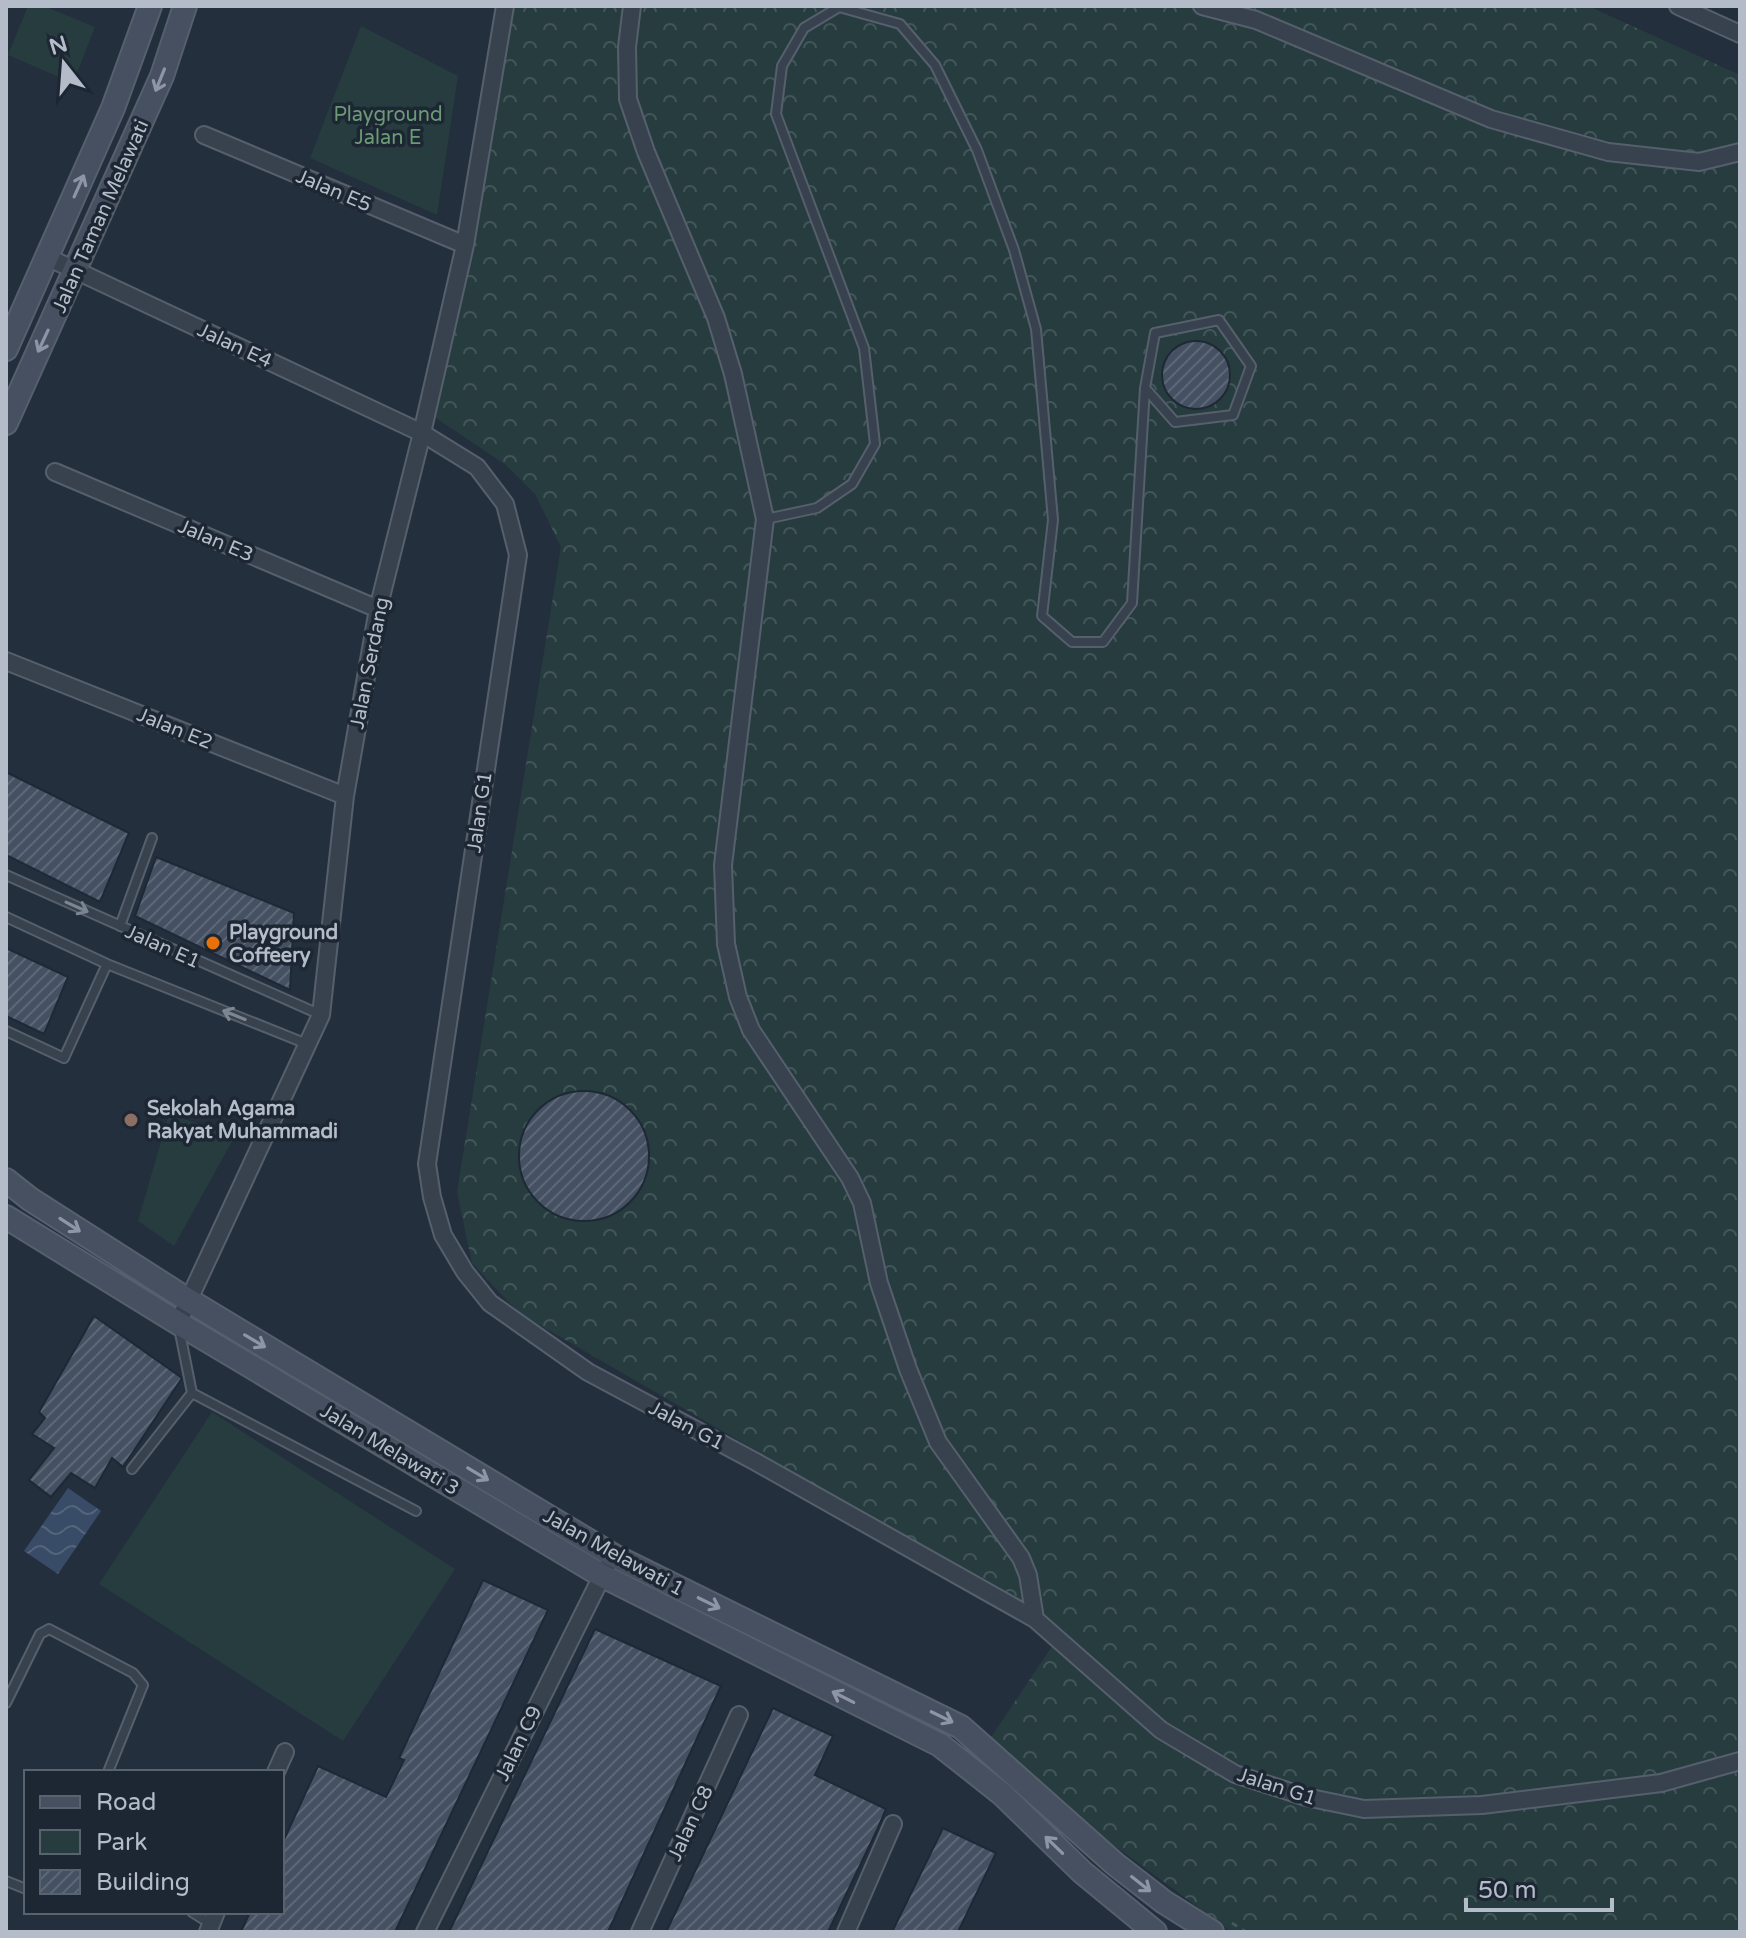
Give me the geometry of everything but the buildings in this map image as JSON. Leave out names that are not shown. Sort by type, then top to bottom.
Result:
[{"type":"street","name":"Jalan Taman Melawati","points":[[6,349],[113,108],[150,6]]},
{"type":"street","name":"Jalan Taman Melawati","points":[[6,423],[162,76],[185,6]]},
{"type":"street","name":"Jalan Serdang","points":[[178,1323],[321,1015],[345,796],[378,609],[465,245],[505,6]]},
{"type":"street","points":[[632,6],[627,47],[628,99],[646,152],[716,318],[733,374],[765,519],[723,865],[726,944],[738,997],[751,1030],[850,1178],[862,1203],[879,1283],[908,1369],[938,1442],[1021,1558],[1028,1575],[1035,1619]]},
{"type":"street","points":[[1202,6],[1256,20],[1491,119],[1608,152],[1699,162],[1740,152]]},
{"type":"street","points":[[1678,6],[1740,34]]},
{"type":"street","name":"Jalan E5","points":[[204,135],[465,245]]},
{"type":"street","name":"Jalan E4","points":[[47,257],[422,433]]},
{"type":"street","name":"Jalan G1","points":[[422,433],[477,467],[505,504],[518,555],[427,1164],[443,1235],[465,1272],[490,1303],[588,1372],[756,1462],[1035,1619],[1161,1730],[1235,1774],[1306,1797],[1364,1809],[1482,1805],[1661,1783],[1740,1761]]},
{"type":"street","name":"Jalan E3","points":[[55,472],[378,609]]},
{"type":"street","name":"Jalan E2","points":[[6,661],[345,796]]},
{"type":"street","name":"Jalan Melawati 1","points":[[6,1180],[30,1199],[188,1300],[614,1556],[961,1727],[1115,1864],[1164,1902],[1212,1932]]},
{"type":"street","points":[[6,1217],[178,1323]]},
{"type":"street","name":"Jalan Melawati 3","points":[[178,1323],[601,1575]]},
{"type":"street","name":"Jalan C9","points":[[425,1932],[601,1575],[614,1556]]},
{"type":"street","name":"Jalan Melawati 1","points":[[601,1575],[940,1745],[1002,1794],[1082,1872],[1155,1932]]},
{"type":"street","name":"Jalan C8","points":[[640,1932],[739,1715]]},
{"type":"street","points":[[277,1770],[285,1752]]},
{"type":"street","points":[[846,1932],[893,1824]]},
{"type":"lane","points":[[765,519],[817,508],[852,484],[875,444],[864,348],[776,114],[782,66],[804,28],[839,7],[900,24],[935,65],[977,150],[1014,250],[1036,329],[1053,520],[1042,616],[1072,642],[1103,642],[1132,603],[1145,388],[1155,333],[1219,320],[1251,366],[1233,415],[1175,422],[1145,388]]},
{"type":"lane","points":[[120,926],[152,838]]},
{"type":"lane","name":"Jalan E1","points":[[6,875],[321,1015]]},
{"type":"lane","name":"Jalan E1","points":[[6,917],[107,964],[307,1044]]},
{"type":"lane","points":[[6,1031],[64,1058],[107,964]]},
{"type":"lane","points":[[132,1469],[192,1393],[178,1323]]},
{"type":"lane","points":[[192,1393],[416,1511]]},
{"type":"lane","points":[[6,1703],[40,1634],[49,1629],[133,1673],[143,1685],[109,1770]]},
{"type":"green space","points":[[28,6],[44,6],[95,27],[73,83],[8,55]]},
{"type":"green space","points":[[506,6],[1588,6],[1740,75],[1740,1932],[1232,1932],[983,1749],[1053,1645],[993,1593],[771,1459],[519,1313],[472,1263],[457,1192],[561,547],[535,494],[506,465],[433,416]]},
{"type":"green space","name":"Playground Jalan E","points":[[361,26],[458,76],[437,215],[310,158]]},
{"type":"green space","points":[[169,1114],[235,1136],[174,1246],[138,1221]]},
{"type":"green space","points":[[212,1412],[455,1569],[343,1741],[99,1584]]},
{"type":"water","points":[[68,1488],[101,1511],[58,1574],[24,1551]]},
{"type":"place","name":"Playground Coffeery","points":[[213,943]]},
{"type":"place","name":"Sekolah Agama Rakyat Muhammadi","points":[[131,1120]]}]
